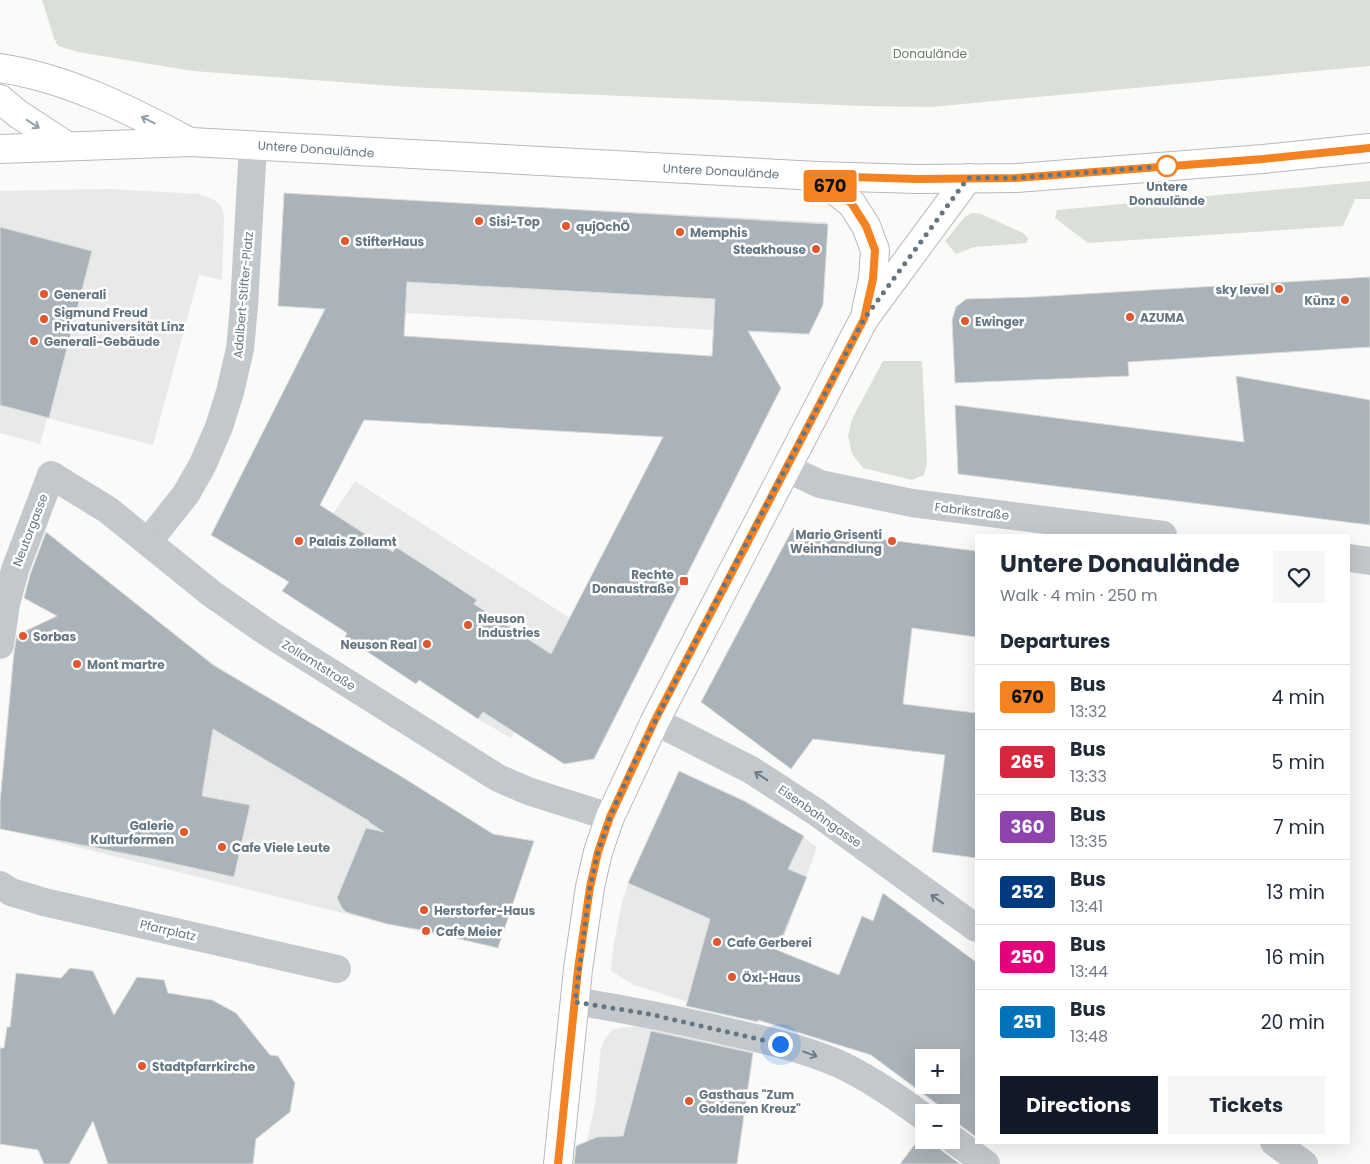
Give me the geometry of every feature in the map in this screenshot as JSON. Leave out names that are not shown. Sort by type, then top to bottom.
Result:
[{"type":"main road","name":"Untere Donaulände","points":[[0,68],[54,80],[97,96],[191,142]]},
{"type":"main road","points":[[0,99],[18,114],[67,146]]},
{"type":"main road","name":"Untere Donaulände","points":[[0,149],[191,142],[817,176],[917,179],[1016,178],[1370,148]]},
{"type":"main road","points":[[817,176],[852,204],[866,226],[875,250],[873,279],[864,319]]},
{"type":"main road","points":[[558,1164],[575,1002],[590,887],[598,852],[610,817],[655,720],[864,319],[968,178]]},
{"type":"street","name":"Adalbert-Stifter-Platz","points":[[148,542],[186,494],[202,466],[219,427],[230,392],[240,349],[254,145]]},
{"type":"street","name":"Fabrikstraße","points":[[786,468],[820,484],[912,504],[1155,534]]},
{"type":"street","name":"Zollamtstraße","points":[[50,475],[108,510],[212,594],[268,633],[498,778],[528,791],[610,817]]},
{"type":"street","name":"Neutorgasse","points":[[0,645],[6,604],[7,567],[50,475]]},
{"type":"street","points":[[1350,558],[1370,561]]},
{"type":"street","name":"Eisenbahngasse","points":[[655,720],[751,770],[816,812],[975,927]]},
{"type":"street","name":"Pfarrplatz","points":[[0,885],[11,892],[44,902],[337,969]]},
{"type":"street","points":[[575,1002],[649,1014],[796,1048],[837,1064],[869,1080],[915,1111]]},
{"type":"street","points":[[1277,1144],[1304,1164]]},
{"type":"street","points":[[960,1145],[986,1164]]},
{"type":"shaded area","points":[[109,189],[199,194],[213,199],[221,206],[224,216],[222,280],[199,275],[153,445],[47,418],[40,444],[0,433],[0,191]]},
{"type":"shaded area","points":[[285,194],[827,222],[822,304],[806,335],[279,306]]},
{"type":"shaded area","points":[[355,481],[581,625],[511,738],[478,719],[282,591]]},
{"type":"shaded area","points":[[53,540],[215,665],[495,835],[534,840],[498,948],[387,924],[0,828],[0,801],[16,641],[147,697]]},
{"type":"shaded area","points":[[679,771],[746,801],[774,817],[817,847],[755,1018],[688,1002],[634,985],[611,971],[622,902],[628,884]]},
{"type":"shaded area","points":[[651,1025],[752,1048],[737,1164],[582,1164],[595,1104],[601,1048],[606,1037],[612,1030]]},
{"type":"green space","name":"Donaulände","points":[[42,0],[1370,0],[1370,66],[931,107],[865,106],[407,87],[193,71],[78,52],[58,46]]},
{"type":"green space","points":[[1370,181],[1370,199],[1355,199],[1343,226],[1088,243],[1055,218],[1057,210]]},
{"type":"green space","points":[[972,213],[981,214],[1023,233],[1028,238],[1027,243],[974,247],[956,254],[945,241],[965,217]]},
{"type":"green space","points":[[883,361],[922,361],[927,462],[924,475],[912,480],[863,468],[852,454],[848,436],[852,419]]},
{"type":"building","name":"Palais Zollamt","points":[[284,193],[828,224],[823,305],[809,334],[748,331],[781,388],[594,759],[564,764],[483,712],[478,719],[419,680],[416,684],[345,637],[347,633],[282,591],[289,582],[211,535],[325,309],[278,306]],"holes":[[[407,282],[715,299],[712,356],[404,336]],[[364,420],[663,437],[551,654],[474,604],[477,600],[396,547],[393,552],[320,505]]]},
{"type":"building","name":"Generali-Gebäude","points":[[0,227],[92,251],[49,418],[0,405]]},
{"type":"building","points":[[1370,277],[1370,347],[1128,362],[1129,376],[955,383],[952,320],[956,307],[966,299],[1032,297]]},
{"type":"building","points":[[1236,376],[1370,400],[1370,525],[958,474],[955,405],[1244,442]]},
{"type":"building","points":[[793,528],[975,551],[975,637],[912,628],[903,704],[975,713],[975,858],[932,852],[945,755],[813,739],[791,769],[701,702]]},
{"type":"building","points":[[46,532],[213,665],[399,775],[493,834],[534,841],[498,948],[387,924],[346,912],[337,898],[366,828],[384,832],[369,821],[213,729],[202,796],[250,805],[234,877],[0,829],[0,802],[17,635],[57,616],[24,598],[30,575]]},
{"type":"building","points":[[679,771],[744,801],[804,836],[788,869],[807,877],[777,950],[839,975],[862,916],[873,921],[883,893],[975,961],[975,1136],[960,1125],[960,1104],[937,1104],[924,1094],[960,1094],[960,1049],[915,1049],[915,1088],[871,1055],[758,1020],[758,1022],[686,1006],[710,919],[628,883]]},
{"type":"building","name":"Stadtpfarrkirche","points":[[70,968],[93,971],[114,1015],[137,977],[164,980],[168,993],[212,1000],[236,1013],[270,1055],[278,1056],[295,1083],[290,1112],[256,1139],[253,1164],[108,1164],[93,1121],[69,1164],[44,1164],[38,1150],[0,1144],[0,1048],[4,1048],[7,1027],[10,1027],[16,973],[61,978]]},
{"type":"building","name":"Gasthaus \"Zum Goldenen Kreuz\"","points":[[651,1031],[753,1053],[737,1164],[574,1164],[576,1146],[597,1137],[623,1136]]},
{"type":"building","points":[[915,1144],[915,1149],[940,1149],[960,1164],[900,1164]]},
{"type":"bus line","name":"670","points":[[558,1164],[578,969],[590,887],[598,852],[610,817],[655,720],[864,319],[873,279],[875,250],[866,226],[852,204],[817,176],[917,179],[1016,178],[1263,159],[1370,148]]},
{"type":"place","name":"Untere Donaulände","points":[[1167,166]]},
{"type":"place","name":"Sisi-Top","points":[[479,221]]},
{"type":"place","name":"qujOchÖ","points":[[566,226]]},
{"type":"place","name":"Memphis","points":[[680,232]]},
{"type":"place","name":"StifterHaus","points":[[345,241]]},
{"type":"place","name":"Steakhouse","points":[[816,249]]},
{"type":"place","name":"sky level","points":[[1279,289]]},
{"type":"place","name":"Generali","points":[[44,294]]},
{"type":"place","name":"Künz","points":[[1345,300]]},
{"type":"place","name":"AZUMA","points":[[1130,317]]},
{"type":"place","name":"Sigmund Freud Privatuniversität Linz","points":[[44,319]]},
{"type":"place","name":"Ewinger","points":[[965,321]]},
{"type":"place","name":"Generali-Gebäude","points":[[34,341]]},
{"type":"place","name":"Palais Zollamt","points":[[299,541]]},
{"type":"place","name":"Mario Grisenti Weinhandlung","points":[[892,541]]},
{"type":"place","name":"Rechte Donaustraße","points":[[684,581]]},
{"type":"place","name":"Neuson Industries","points":[[468,625]]},
{"type":"place","name":"Sorbas","points":[[23,636]]},
{"type":"place","name":"Neuson Real","points":[[427,644]]},
{"type":"place","name":"Mont martre","points":[[77,664]]},
{"type":"place","name":"Galerie Kulturformen","points":[[184,832]]},
{"type":"place","name":"Cafe Viele Leute","points":[[222,847]]},
{"type":"place","name":"Herstorfer-Haus","points":[[424,910]]},
{"type":"place","name":"Cafe Meier","points":[[426,931]]},
{"type":"place","name":"Cafe Gerberei","points":[[717,942]]},
{"type":"place","name":"Öxl-Haus","points":[[732,977]]},
{"type":"place","name":"Stadtpfarrkirche","points":[[142,1066]]},
{"type":"place","name":"Gasthaus \"Zum Goldenen Kreuz\"","points":[[689,1101]]},
{"type":"route","points":[[780,1044],[649,1014],[575,1002],[590,887],[598,852],[610,817],[633,765],[690,651],[864,319],[968,178],[1016,178],[1167,166]]}]
